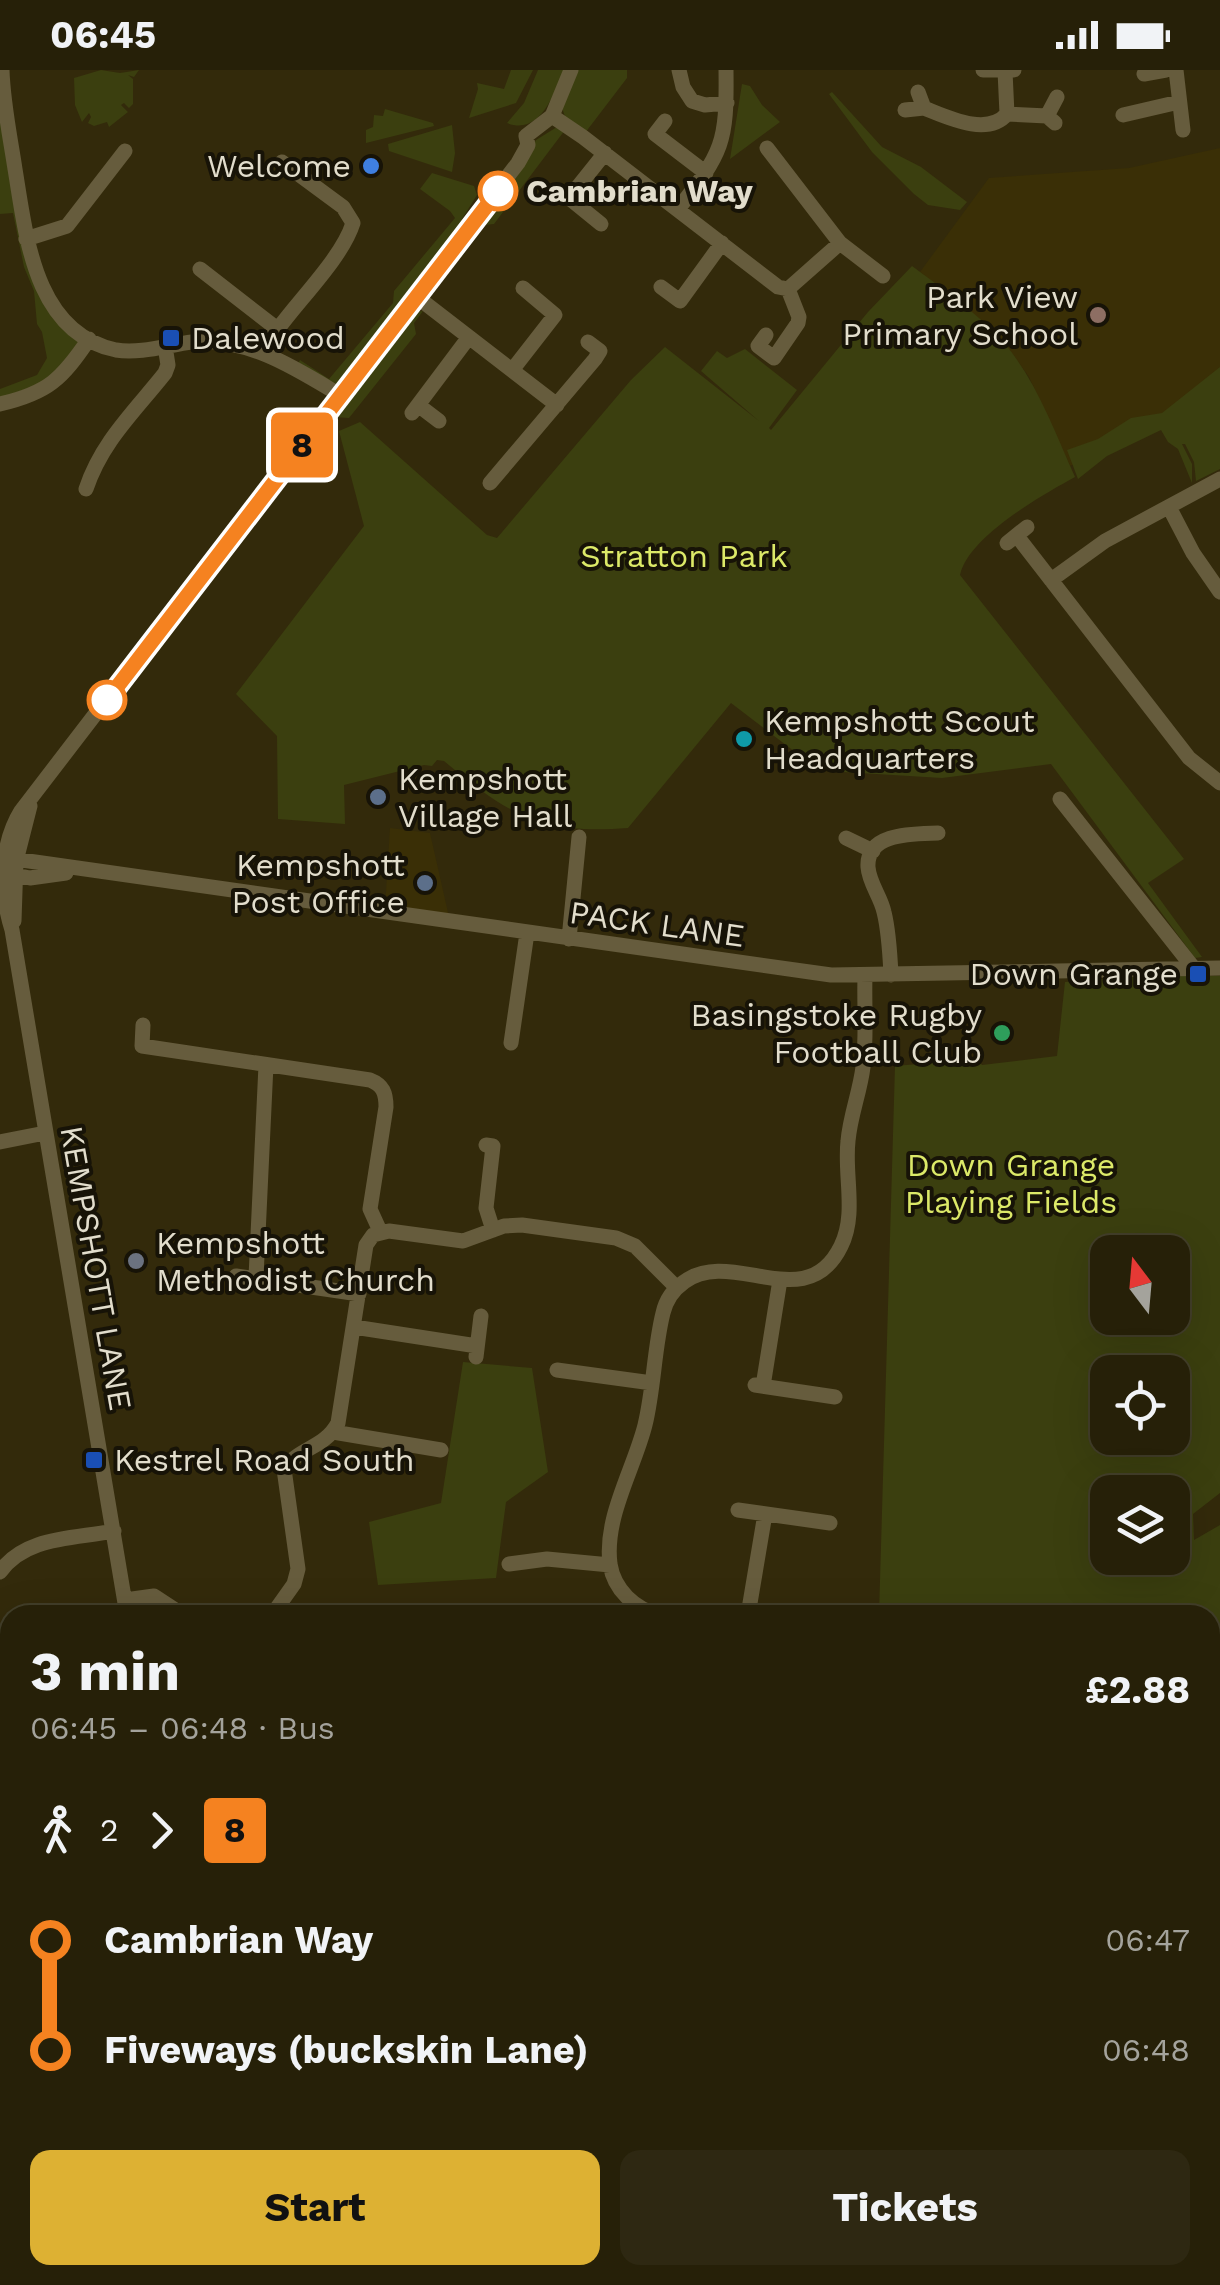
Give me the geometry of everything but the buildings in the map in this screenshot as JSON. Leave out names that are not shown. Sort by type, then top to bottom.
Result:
[{"type":"street","points":[[2,70],[26,239],[38,276],[55,308],[74,330],[120,350],[221,342],[262,352],[340,395]]},
{"type":"street","points":[[6,865],[8,832],[518,162],[528,146],[526,136],[552,116],[571,70]]},
{"type":"street","points":[[679,70],[692,101],[705,105],[727,103]]},
{"type":"street","points":[[678,209],[721,146],[727,103],[726,70]]},
{"type":"street","points":[[905,110],[921,100],[956,120],[984,125],[1001,121],[1007,114],[1009,71],[983,70]]},
{"type":"street","points":[[1144,74],[1166,70]]},
{"type":"street","points":[[1176,70],[1183,130]]},
{"type":"street","points":[[1007,114],[1051,119],[1058,97]]},
{"type":"street","points":[[1123,114],[1178,102]]},
{"type":"street","points":[[552,116],[778,287],[788,289]]},
{"type":"street","points":[[665,121],[655,134],[706,172]]},
{"type":"street","points":[[767,148],[840,243],[883,276]]},
{"type":"street","points":[[26,239],[67,226],[125,150]]},
{"type":"street","points":[[601,224],[569,198],[604,154]]},
{"type":"street","points":[[262,352],[276,328],[343,244],[353,223],[343,207],[282,162]]},
{"type":"street","points":[[661,287],[680,301],[722,243]]},
{"type":"street","points":[[788,289],[840,243]]},
{"type":"street","points":[[200,269],[276,328]]},
{"type":"street","points":[[514,369],[556,315],[523,288]]},
{"type":"street","points":[[766,335],[758,346],[774,358],[798,323],[788,289]]},
{"type":"street","points":[[417,297],[557,405]]},
{"type":"street","points":[[439,422],[415,409],[469,337]]},
{"type":"street","points":[[0,404],[37,393],[57,382],[89,339]]},
{"type":"street","points":[[490,483],[600,351],[588,342]]},
{"type":"street","points":[[86,488],[95,463],[122,421],[165,373],[165,346]]},
{"type":"street","points":[[106,411],[122,421]]},
{"type":"street","points":[[1052,580],[1105,541],[1220,479]]},
{"type":"street","points":[[1169,507],[1220,592]]},
{"type":"street","points":[[1017,535],[1189,758],[1220,783]]},
{"type":"street","points":[[1060,799],[1192,966]]},
{"type":"street","points":[[891,975],[885,915],[868,869],[873,851],[900,835],[939,831]]},
{"type":"street","points":[[569,939],[580,837]]},
{"type":"street","points":[[846,838],[873,851]]},
{"type":"street","name":"PACK LANE","points":[[6,865],[75,866],[804,972],[865,976],[1220,968]]},
{"type":"street","name":"KEMPSHOTT LANE","points":[[6,865],[6,914],[12,930],[126,1605]]},
{"type":"street","points":[[512,1043],[527,934]]},
{"type":"street","points":[[639,1605],[618,1584],[610,1564],[613,1527],[645,1423],[664,1310],[677,1288],[689,1278],[714,1271],[799,1280],[817,1273],[833,1259],[844,1241],[849,1204],[848,1138],[864,1064],[865,976]]},
{"type":"street","points":[[144,1025],[142,1046],[370,1080],[382,1088],[386,1107],[370,1209],[380,1231]]},
{"type":"street","points":[[256,1277],[266,1065]]},
{"type":"street","points":[[0,1142],[46,1133]]},
{"type":"street","points":[[486,1145],[493,1146],[486,1208],[493,1230]]},
{"type":"street","points":[[280,1605],[291,1590],[298,1570],[284,1469],[333,1432],[343,1399],[370,1238],[380,1231],[463,1241],[522,1224],[624,1240],[640,1250],[677,1288]]},
{"type":"street","points":[[236,1276],[359,1294]]},
{"type":"street","points":[[780,1280],[759,1385],[835,1397]]},
{"type":"street","points":[[354,1327],[477,1351],[482,1316]]},
{"type":"street","points":[[557,1370],[652,1382]]},
{"type":"street","points":[[333,1432],[441,1450]]},
{"type":"street","points":[[738,1510],[822,1525]]},
{"type":"street","points":[[750,1605],[765,1514]]},
{"type":"street","points":[[0,1572],[30,1547],[114,1531]]},
{"type":"street","points":[[516,1567],[546,1559],[610,1564]]},
{"type":"street","points":[[133,1605],[154,1596],[168,1605]]},
{"type":"shaded area","name":"Park View Primary School","points":[[1220,148],[1220,393],[1070,466],[1029,377],[1008,348],[920,272],[989,178],[1129,168]]},
{"type":"shaded area","points":[[390,828],[430,833],[449,917],[385,908]]},
{"type":"green space","points":[[101,70],[139,70],[134,77],[128,75],[133,79],[133,104],[129,108],[121,105],[128,112],[109,127],[107,122],[94,126],[88,123],[89,113],[82,122],[75,105],[74,78]]},
{"type":"green space","points":[[511,70],[533,70],[516,103],[469,118],[477,83],[504,89]]},
{"type":"green space","points":[[538,70],[564,70],[550,101],[528,124],[507,123],[524,103]]},
{"type":"green space","points":[[577,70],[627,70],[627,78],[585,133],[566,119],[562,108]]},
{"type":"green space","points":[[742,84],[750,86],[780,122],[730,159]]},
{"type":"green space","points":[[832,92],[882,147],[921,167],[967,202],[960,210],[928,205],[914,194],[872,152],[829,94]]},
{"type":"green space","points":[[0,103],[17,223],[78,343],[50,381],[0,398],[0,389],[37,375],[47,358],[13,213],[0,214]]},
{"type":"green space","points":[[385,109],[434,126],[366,143],[366,130],[373,127],[374,115],[383,116]]},
{"type":"green space","points":[[452,125],[452,172],[389,151],[388,144]]},
{"type":"green space","points":[[557,127],[565,130],[494,224],[484,225],[482,222],[518,175],[536,140]]},
{"type":"green space","points":[[432,173],[474,186],[477,195],[462,219],[465,224],[341,384],[338,385],[298,364],[300,360],[329,379],[393,303],[394,291],[455,218],[420,189]]},
{"type":"green space","name":"Stratton Park","points":[[912,266],[972,312],[1005,344],[1040,398],[1075,477],[991,532],[966,561],[960,575],[1184,859],[1148,883],[1202,957],[1195,958],[1051,764],[942,778],[794,769],[799,755],[731,703],[628,828],[572,828],[528,817],[437,760],[432,766],[344,785],[345,824],[278,819],[277,736],[236,694],[364,526],[339,431],[360,422],[487,535],[497,538],[631,380],[665,347],[759,421],[701,371],[717,351],[727,358],[745,349],[797,390],[771,430],[868,312]]},
{"type":"green space","points":[[423,311],[414,323],[416,334],[349,418],[333,417],[413,312]]},
{"type":"green space","points":[[1220,367],[1220,469],[1196,481],[1194,462],[1182,444],[1192,464],[1192,483],[1178,449],[1161,430],[1107,456],[1078,479],[1067,450],[1098,439],[1131,418],[1162,413]]},
{"type":"green space","name":"Down Grange Playing Fields","points":[[1158,974],[1220,976],[1220,1493],[1193,1514],[1194,1540],[1220,1525],[1220,1605],[879,1605],[895,1066],[977,1059],[982,1065],[1057,1056],[1065,982]]},
{"type":"green space","points":[[463,1362],[532,1368],[548,1472],[506,1502],[496,1578],[378,1585],[369,1522],[441,1503]]},
{"type":"bus line","name":"8","points":[[107,700],[498,191]]},
{"type":"place","name":"Welcome","points":[[371,166]]},
{"type":"place","name":"Cambrian Way","points":[[498,191]]},
{"type":"place","name":"Park View Primary School","points":[[1098,315]]},
{"type":"place","name":"Dalewood","points":[[171,338]]},
{"type":"place","name":"Kempshott Scout Headquarters","points":[[744,739]]},
{"type":"place","name":"Kempshott Village Hall","points":[[378,797]]},
{"type":"place","name":"Kempshott Post Office","points":[[425,883]]},
{"type":"place","name":"Down Grange","points":[[1198,974]]},
{"type":"place","name":"Basingstoke Rugby Football Club","points":[[1002,1033]]},
{"type":"place","name":"Kempshott Methodist Church","points":[[136,1261]]},
{"type":"place","name":"Kestrel Road South","points":[[94,1460]]}]
